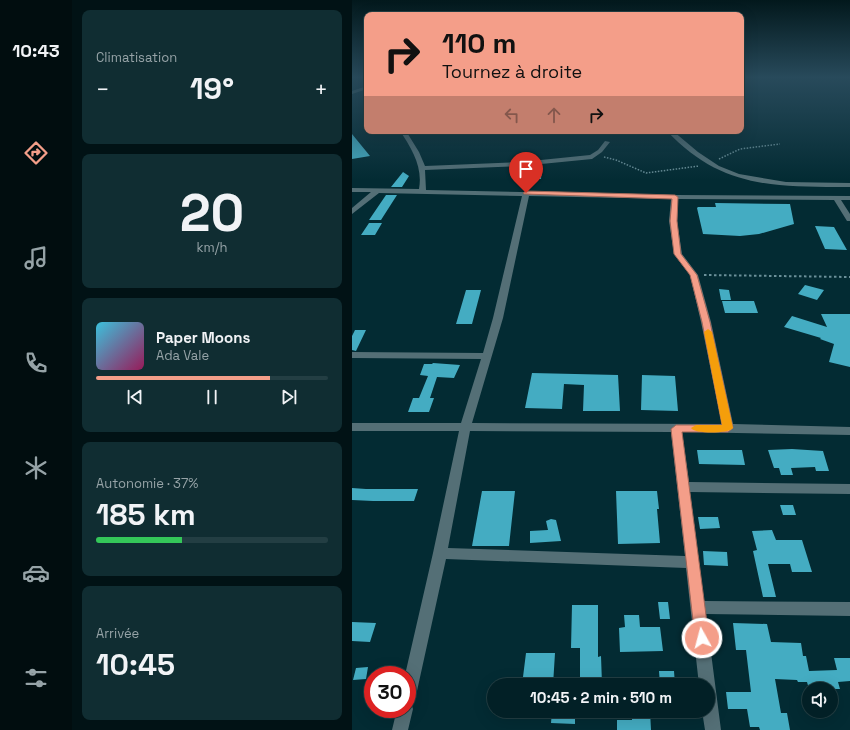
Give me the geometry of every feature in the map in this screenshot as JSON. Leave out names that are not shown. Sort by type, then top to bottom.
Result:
[{"type":"street","points":[[405,134],[415,151],[422,168],[425,180],[422,191]]},
{"type":"street","points":[[674,134],[710,163],[723,171],[742,178],[772,182],[850,185]]},
{"type":"street","points":[[422,168],[521,164],[592,157],[600,151],[607,142]]},
{"type":"street","points":[[352,190],[675,197],[850,198]]},
{"type":"street","points":[[352,212],[378,190]]},
{"type":"street","points":[[415,666],[440,553],[465,428],[498,318],[526,193]]},
{"type":"street","points":[[675,197],[674,221],[678,254],[694,275],[706,322],[728,428]]},
{"type":"street","points":[[836,198],[850,219]]},
{"type":"street","points":[[352,355],[487,356]]},
{"type":"street","points":[[352,427],[728,428],[850,431]]},
{"type":"street","points":[[676,429],[706,678]]},
{"type":"street","points":[[683,487],[850,489]]},
{"type":"street","points":[[440,553],[692,562]]},
{"type":"street","points":[[698,607],[850,609]]},
{"type":"street","points":[[400,730],[403,718]]},
{"type":"street","points":[[712,718],[713,730]]},
{"type":"path","points":[[592,157],[608,157],[622,161],[638,171],[646,173],[689,168],[710,163],[740,149],[780,144]]},
{"type":"path","points":[[694,275],[850,277]]},
{"type":"building","points":[[352,134],[370,156],[352,159]]},
{"type":"building","points":[[530,167],[542,167],[541,179],[528,179]]},
{"type":"building","points":[[403,172],[409,176],[402,187],[391,187]]},
{"type":"building","points":[[386,195],[397,195],[381,220],[369,220]]},
{"type":"building","points":[[715,203],[790,204],[794,224],[759,234],[740,236],[703,234],[697,208],[716,207]]},
{"type":"building","points":[[369,223],[382,223],[375,235],[361,235]]},
{"type":"building","points":[[815,226],[834,227],[847,250],[825,249]]},
{"type":"building","points":[[805,285],[824,290],[817,300],[798,294]]},
{"type":"building","points":[[719,289],[729,290],[731,300],[721,300]]},
{"type":"building","points":[[466,290],[481,290],[472,324],[456,324]]},
{"type":"building","points":[[722,301],[754,301],[758,313],[725,313]]},
{"type":"building","points":[[821,314],[850,314],[850,367],[829,362],[834,344],[820,339],[821,338],[784,327],[792,316],[827,327]]},
{"type":"building","points":[[355,330],[366,330],[356,351],[352,350],[352,336]]},
{"type":"building","points":[[433,363],[460,365],[454,378],[437,377],[430,398],[434,398],[429,412],[408,412],[413,398],[419,398],[428,376],[420,375],[424,364]]},
{"type":"building","points":[[532,373],[618,375],[620,411],[583,411],[584,385],[564,384],[562,409],[525,408]]},
{"type":"building","points":[[642,375],[675,376],[678,411],[641,410]]},
{"type":"building","points":[[792,449],[823,451],[829,471],[816,471],[815,467],[791,468],[793,475],[781,475],[779,468],[774,468],[768,450]]},
{"type":"building","points":[[697,450],[742,450],[745,465],[699,464]]},
{"type":"building","points":[[352,488],[418,489],[414,501],[373,501],[352,500]]},
{"type":"building","points":[[482,491],[515,491],[509,546],[472,546]]},
{"type":"building","points":[[616,491],[657,491],[660,543],[618,544]]},
{"type":"building","points":[[780,505],[793,505],[796,515],[783,515]]},
{"type":"building","points":[[698,517],[718,517],[720,528],[700,529]]},
{"type":"building","points":[[551,519],[556,520],[561,541],[530,543],[530,531],[548,530],[546,521]]},
{"type":"building","points":[[772,530],[776,540],[802,540],[812,572],[792,572],[790,564],[768,564],[776,597],[763,597],[753,551],[757,550],[752,531]]},
{"type":"building","points":[[703,551],[727,552],[728,566],[704,565]]},
{"type":"building","points":[[658,602],[668,602],[670,619],[660,619]]},
{"type":"building","points":[[572,605],[598,605],[598,657],[601,656],[602,678],[580,678],[580,648],[571,648]]},
{"type":"building","points":[[624,615],[639,615],[640,627],[660,627],[663,651],[620,652],[619,628],[625,627]]},
{"type":"building","points":[[352,622],[376,623],[370,642],[352,641]]},
{"type":"building","points":[[733,623],[767,624],[771,642],[801,643],[803,656],[806,656],[809,671],[837,670],[834,658],[850,658],[850,681],[798,682],[797,680],[775,679],[781,713],[787,713],[790,730],[760,730],[759,727],[750,727],[747,709],[728,709],[726,692],[751,692],[746,650],[736,650]]},
{"type":"building","points":[[526,653],[555,653],[553,678],[523,678]]},
{"type":"building","points":[[364,667],[364,679],[353,680],[356,668]]},
{"type":"building","points":[[659,671],[674,671],[674,678],[660,678]]},
{"type":"building","points":[[551,718],[575,718],[575,724],[551,723]]},
{"type":"building","points":[[632,718],[650,718],[651,730],[617,730],[617,720],[632,720]]},
{"type":"slow traffic","points":[[696,428],[728,428],[708,332]]},
{"type":"route","points":[[526,193],[675,197],[674,221],[678,254],[694,275],[706,322],[728,428],[676,429],[702,638]]}]
